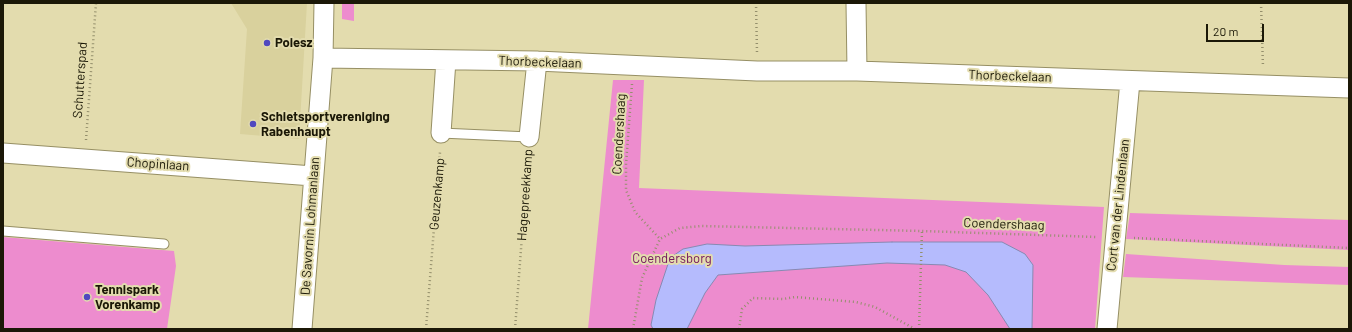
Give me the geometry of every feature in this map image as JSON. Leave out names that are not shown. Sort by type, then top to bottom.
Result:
[{"type":"street","name":"De Savornin Lohmanlaan","points":[[302,329],[323,58],[324,3]]},
{"type":"street","points":[[856,3],[857,71]]},
{"type":"street","name":"Thorbeckelaan","points":[[323,58],[537,61],[634,67],[757,71],[857,71],[1349,88]]},
{"type":"street","points":[[441,133],[446,60]]},
{"type":"street","name":"Hagepreekkamp","points":[[529,137],[537,61]]},
{"type":"street","name":"Cort van der Lindenlaan","points":[[1107,329],[1114,238],[1130,80]]},
{"type":"street","name":"Chopinlaan","points":[[3,153],[313,176]]},
{"type":"lane","points":[[441,133],[529,137]]},
{"type":"lane","points":[[3,231],[164,244]]},
{"type":"path","name":"Schutterspad","points":[[84,158],[96,3]]},
{"type":"path","points":[[756,3],[757,71]]},
{"type":"path","points":[[1261,3],[1263,85]]},
{"type":"path","name":"Coendershaag","points":[[634,67],[626,164],[626,190],[635,212],[660,239],[680,228],[701,226],[922,231],[1349,248]]},
{"type":"path","name":"Geuzenkamp","points":[[426,329],[441,133]]},
{"type":"path","name":"Hagepreekkamp","points":[[515,329],[529,137]]},
{"type":"path","points":[[918,329],[922,231]]},
{"type":"path","points":[[633,329],[642,278],[660,239]]},
{"type":"path","points":[[739,329],[742,309],[752,298],[784,299],[796,297],[856,302],[875,307],[915,329]]},
{"type":"shaded area","points":[[231,3],[307,3],[299,139],[240,134],[247,29]]},
{"type":"green space","points":[[342,3],[354,3],[354,21],[342,19]]},
{"type":"green space","name":"Coendersborg","points":[[613,80],[644,80],[639,188],[1104,207],[1095,329],[588,329]]},
{"type":"green space","points":[[1130,213],[1349,220],[1349,250],[1126,239]]},
{"type":"green space","name":"Tennispark Vorenkamp","points":[[3,237],[174,251],[176,266],[167,329],[3,329]]},
{"type":"green space","points":[[1126,254],[1284,265],[1349,267],[1349,285],[1123,277]]},
{"type":"water","points":[[892,242],[1002,242],[1025,254],[1033,265],[1032,329],[1010,329],[988,295],[966,272],[945,265],[887,263],[718,275],[705,293],[687,329],[653,329],[651,325],[656,300],[670,258],[683,249],[707,244],[745,246]]},
{"type":"place","name":"Poiesz","points":[[267,43]]},
{"type":"place","name":"Schietsportvereniging Rabenhaupt","points":[[253,124]]},
{"type":"place","name":"Tennispark Vorenkamp","points":[[87,297]]}]
